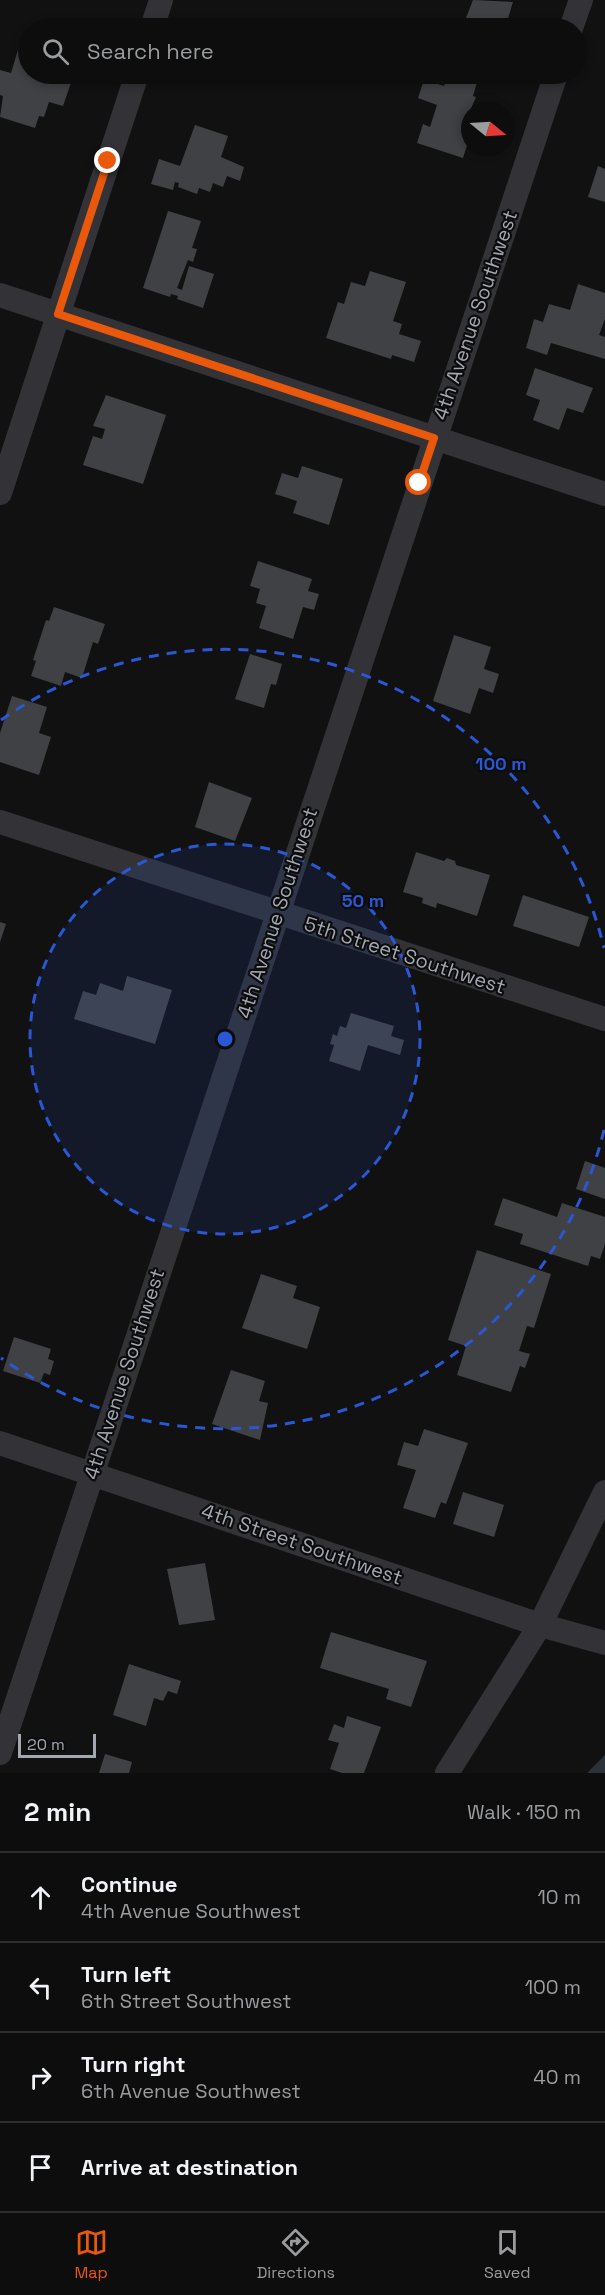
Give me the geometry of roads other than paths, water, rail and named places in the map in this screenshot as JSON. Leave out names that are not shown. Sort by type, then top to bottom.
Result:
[{"type":"street","points":[[155,18],[161,0]]},
{"type":"street","points":[[575,18],[581,0]]},
{"type":"street","points":[[0,493],[134,84]]},
{"type":"street","name":"4th Avenue Southwest","points":[[0,1753],[553,84]]},
{"type":"street","points":[[0,295],[605,494]]},
{"type":"street","name":"5th Street Southwest","points":[[0,822],[605,1019]]},
{"type":"street","name":"4th Street Southwest","points":[[0,1443],[540,1625],[605,1643]]},
{"type":"street","points":[[447,1773],[540,1625],[605,1492]]}]
